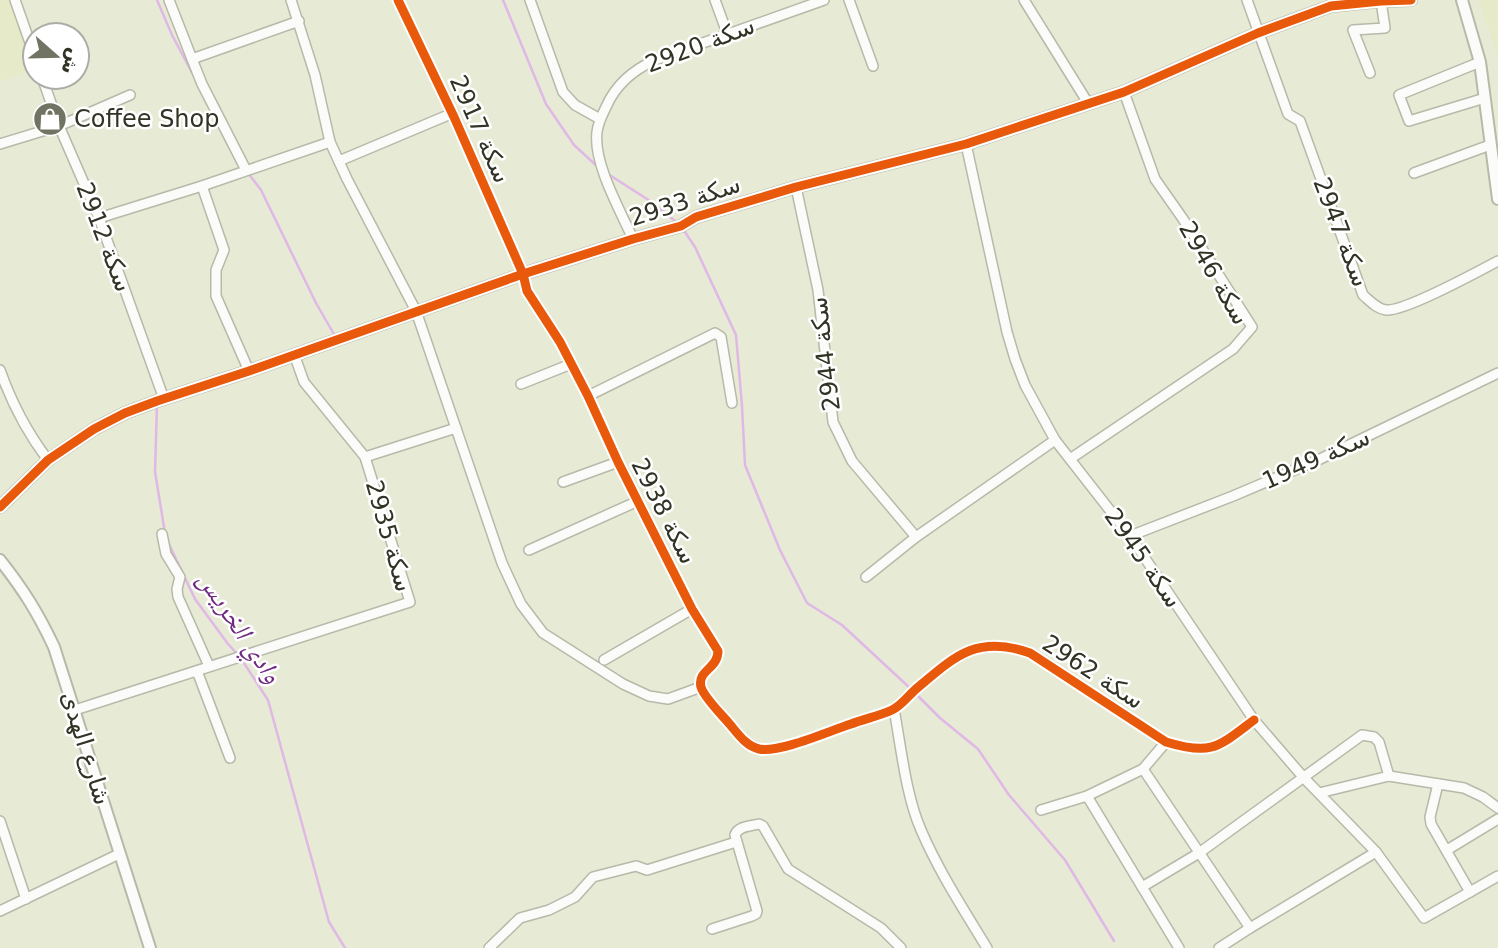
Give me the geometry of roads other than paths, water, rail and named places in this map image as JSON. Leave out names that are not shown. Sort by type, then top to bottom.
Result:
[{"type":"street","points":[[15,0],[22,21]]},
{"type":"street","points":[[169,0],[202,84],[246,170]]},
{"type":"street","points":[[291,0],[315,75],[330,142],[416,311],[502,563],[521,604],[543,634],[623,684],[649,696],[668,699],[701,687]]},
{"type":"street","name":"سكة 2917","points":[[398,0],[453,113],[523,274]]},
{"type":"street","points":[[530,0],[563,93],[575,106],[600,119]]},
{"type":"street","points":[[715,0],[727,33]]},
{"type":"street","name":"سكة 2920","points":[[632,239],[599,161],[596,135],[610,97],[620,84],[643,65],[802,4],[824,0]]},
{"type":"street","points":[[849,0],[873,66]]},
{"type":"street","points":[[1024,0],[1088,103]]},
{"type":"street","name":"سكة 2947","points":[[1247,0],[1287,114],[1300,121],[1363,295],[1374,305],[1386,310],[1401,308],[1498,261]]},
{"type":"street","name":"سكة 2933","points":[[0,508],[48,460],[94,429],[125,413],[523,274],[681,226],[696,217],[796,187],[966,144],[1124,92],[1258,33],[1331,6],[1411,0]]},
{"type":"street","points":[[1462,0],[1480,62],[1490,145],[1497,168],[1498,199]]},
{"type":"street","points":[[1370,73],[1353,30],[1385,28],[1381,1]]},
{"type":"street","points":[[192,60],[299,21]]},
{"type":"street","points":[[1480,62],[1399,95],[1409,121],[1485,98]]},
{"type":"street","name":"سكة 2912","points":[[47,91],[99,218],[164,399]]},
{"type":"street","name":"سكة 2946","points":[[1070,459],[1233,349],[1252,327],[1154,179],[1124,92]]},
{"type":"street","points":[[0,145],[59,125],[130,95]]},
{"type":"street","points":[[339,161],[453,113]]},
{"type":"street","points":[[99,218],[330,142]]},
{"type":"street","name":"سكة 2945","points":[[966,144],[1015,359],[1025,385],[1055,440],[1130,536],[1254,720],[1304,778],[1376,852],[1424,918],[1470,892]]},
{"type":"street","points":[[1414,173],[1490,145]]},
{"type":"street","points":[[202,186],[224,250],[216,270],[216,296],[249,371]]},
{"type":"street","name":"سكة 2944","points":[[796,187],[818,290],[833,422],[852,461],[916,537]]},
{"type":"street","name":"سكة 2938","points":[[523,274],[527,291],[560,342],[692,609],[718,651],[715,664],[702,676],[701,687]]},
{"type":"street","points":[[588,396],[715,333],[721,337],[732,403]]},
{"type":"street","name":"سكة 2935","points":[[75,710],[410,602],[365,457],[304,382],[294,354]]},
{"type":"street","points":[[522,384],[571,364]]},
{"type":"street","points":[[0,370],[18,414],[48,460]]},
{"type":"street","name":"سكة 1949","points":[[1130,536],[1318,460],[1498,373]]},
{"type":"street","points":[[365,457],[456,428]]},
{"type":"street","points":[[866,577],[916,537],[1055,440]]},
{"type":"street","points":[[563,482],[618,462]]},
{"type":"street","points":[[529,550],[638,501]]},
{"type":"street","points":[[162,534],[166,554],[180,577],[178,597],[209,666]]},
{"type":"street","name":"شارع الهدى","points":[[0,559],[26,593],[54,647],[150,948]]},
{"type":"street","points":[[604,660],[692,609]]},
{"type":"street","name":"سكة 2962","points":[[701,687],[750,746],[756,749],[781,748],[894,709],[948,662],[963,653],[979,647],[1005,646],[1030,653],[1166,742],[1185,748],[1211,749],[1254,720]]},
{"type":"street","points":[[197,671],[230,758]]},
{"type":"street","points":[[894,709],[920,829],[940,869],[987,948]]},
{"type":"street","points":[[1142,887],[1199,853],[1362,736],[1374,737],[1379,742],[1389,776]]},
{"type":"street","points":[[1041,810],[1087,796],[1143,769],[1166,742]]},
{"type":"street","points":[[1143,769],[1250,928]]},
{"type":"street","points":[[1320,793],[1389,776],[1464,788],[1498,808]]},
{"type":"street","points":[[1438,784],[1430,817],[1431,824],[1470,892],[1498,876]]},
{"type":"street","points":[[1087,796],[1179,948]]},
{"type":"street","points":[[1447,850],[1498,819]]},
{"type":"street","points":[[0,821],[26,899]]},
{"type":"street","points":[[712,929],[752,916],[757,911],[735,835],[740,828],[759,824],[764,826],[788,869],[881,928],[901,948]]},
{"type":"street","points":[[489,948],[520,918],[549,910],[575,897],[593,877],[636,866],[648,870],[736,842]]},
{"type":"street","points":[[1219,948],[1376,852]]},
{"type":"street","points":[[0,911],[119,853]]},
{"type":"waterway","points":[[157,0],[197,82]]},
{"type":"waterway","points":[[503,0],[546,104],[574,145],[599,168]]},
{"type":"waterway","points":[[226,141],[238,163]]},
{"type":"waterway","points":[[248,173],[261,190],[335,336]]},
{"type":"waterway","points":[[608,174],[679,224]]},
{"type":"waterway","points":[[683,229],[695,247],[736,335],[745,465],[780,550],[807,603],[842,625],[911,689]]},
{"type":"waterway","name":"وادي الخريس","points":[[157,404],[155,472],[165,533]]},
{"type":"waterway","name":"وادي الخريس","points":[[167,540],[195,599],[240,657],[268,700],[329,922],[345,948]]},
{"type":"waterway","points":[[916,694],[978,749],[1009,795],[1065,860],[1114,941]]},
{"type":"place","name":"Coffee Shop","points":[[50,119]]}]
